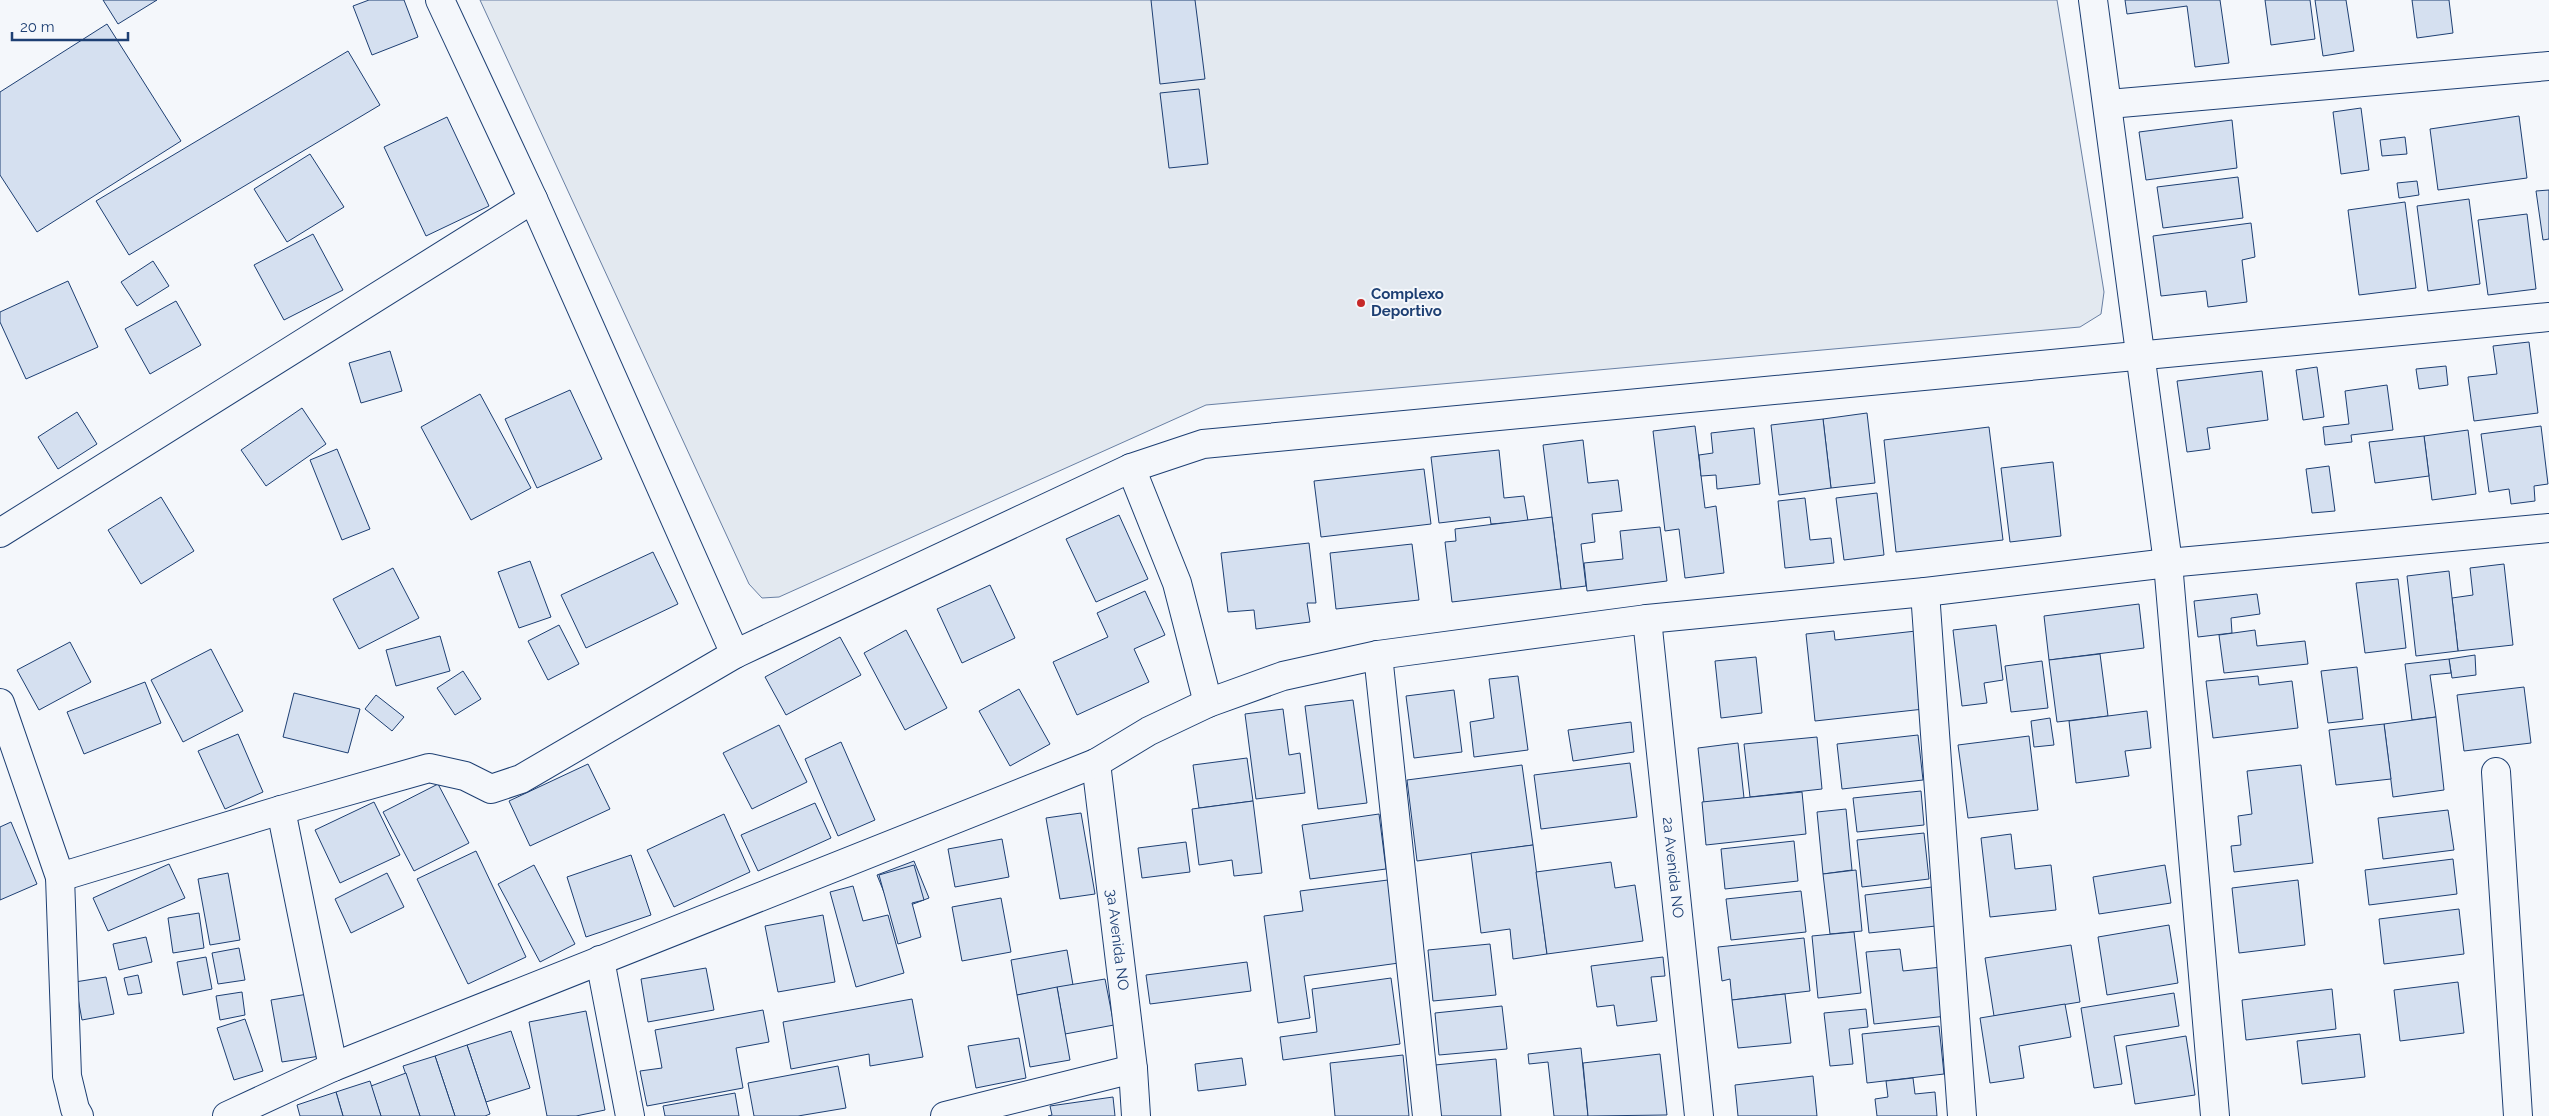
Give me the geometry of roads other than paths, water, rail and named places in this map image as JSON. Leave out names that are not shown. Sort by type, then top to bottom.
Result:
[{"type":"street","points":[[440,0],[533,199],[735,654]]},
{"type":"street","points":[[2093,0],[2109,104],[2168,563],[2215,1116]]},
{"type":"street","points":[[2109,104],[2549,66]]},
{"type":"street","points":[[0,533],[533,199]]},
{"type":"street","points":[[60,877],[281,810],[429,768],[465,776],[490,789],[520,779],[735,654],[1131,468],[1204,444],[2549,317]]},
{"type":"street","points":[[1131,468],[1177,583],[1208,702]]},
{"type":"street","points":[[227,1116],[333,1067],[1096,763],[1150,731],[1208,702],[1283,676],[1378,655],[1647,619],[1925,592],[2168,563],[2549,528]]},
{"type":"street","points":[[1925,592],[1962,1116]]},
{"type":"street","name":"2a Avenida NO","points":[[1647,619],[1699,1116]]},
{"type":"street","points":[[1378,655],[1427,1116]]},
{"type":"street","points":[[0,703],[60,877],[67,1076],[75,1109],[79,1116]]},
{"type":"street","name":"3a Avenida NO","points":[[1096,763],[1133,1069],[1136,1116]]},
{"type":"street","points":[[2496,772],[2518,1116]]},
{"type":"street","points":[[281,810],[333,1067]]},
{"type":"street","points":[[600,960],[630,1116]]},
{"type":"street","points":[[945,1116],[1133,1069]]},
{"type":"place","name":"Complexo Deportivo","points":[[1361,303]]}]
